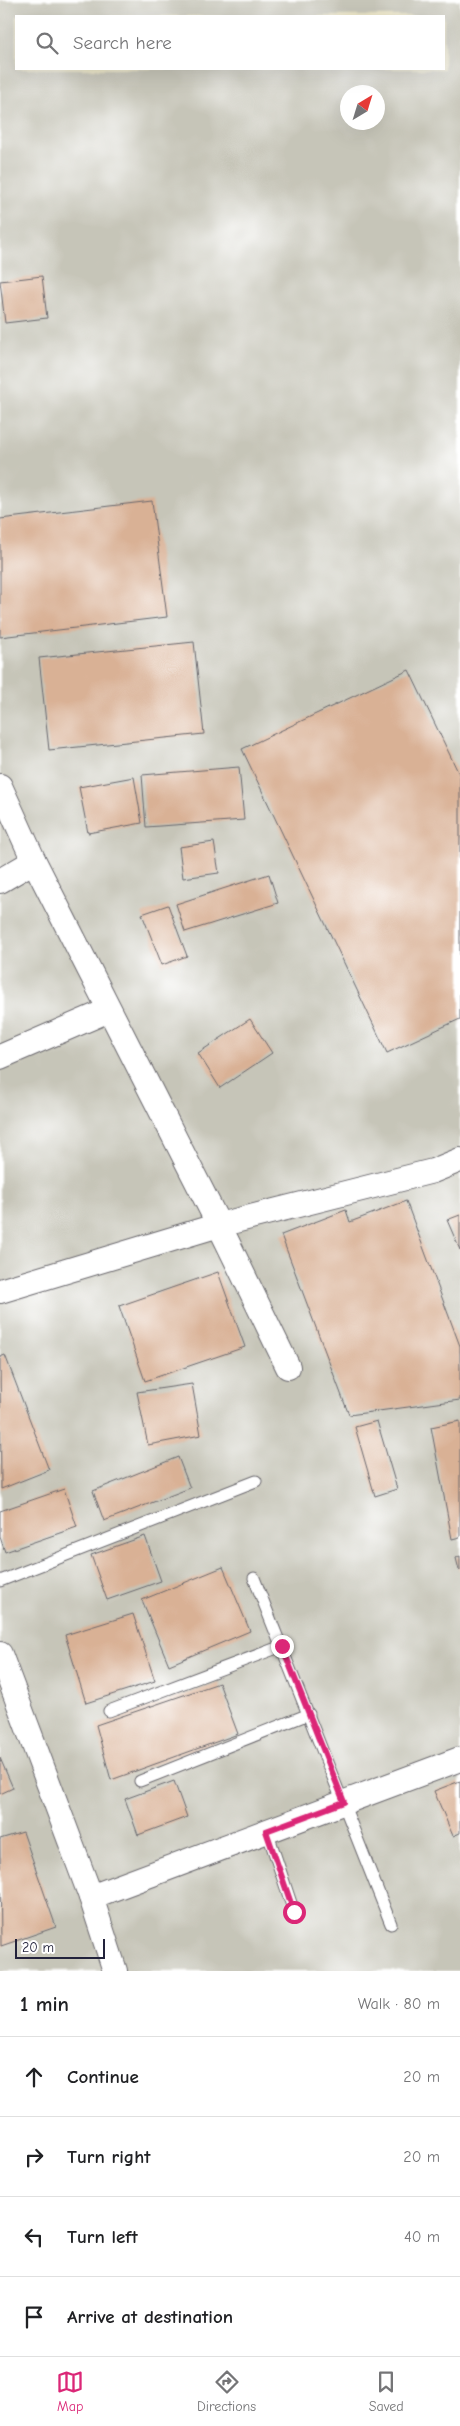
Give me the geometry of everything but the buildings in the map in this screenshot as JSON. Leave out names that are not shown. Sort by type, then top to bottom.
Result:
[{"type":"street","points":[[0,786],[34,861],[219,1225],[288,1367]]},
{"type":"street","points":[[0,881],[34,861]]},
{"type":"street","points":[[0,1058],[109,1010]]},
{"type":"street","points":[[0,1291],[219,1225],[433,1171],[460,1160]]},
{"type":"street","points":[[0,1654],[91,1897],[115,1971]]},
{"type":"street","points":[[91,1897],[460,1759]]},
{"type":"lane","points":[[0,1582],[256,1480]]},
{"type":"lane","points":[[254,1578],[391,1924]]},
{"type":"lane","points":[[109,1710],[282,1646]]},
{"type":"lane","points":[[140,1782],[309,1714]]},
{"type":"lane","points":[[266,1831],[294,1912]]},
{"type":"shaded area","points":[[0,0],[460,0],[460,1971],[0,1971]]},
{"type":"route","points":[[282,1646],[344,1802],[266,1831],[294,1912]]}]
